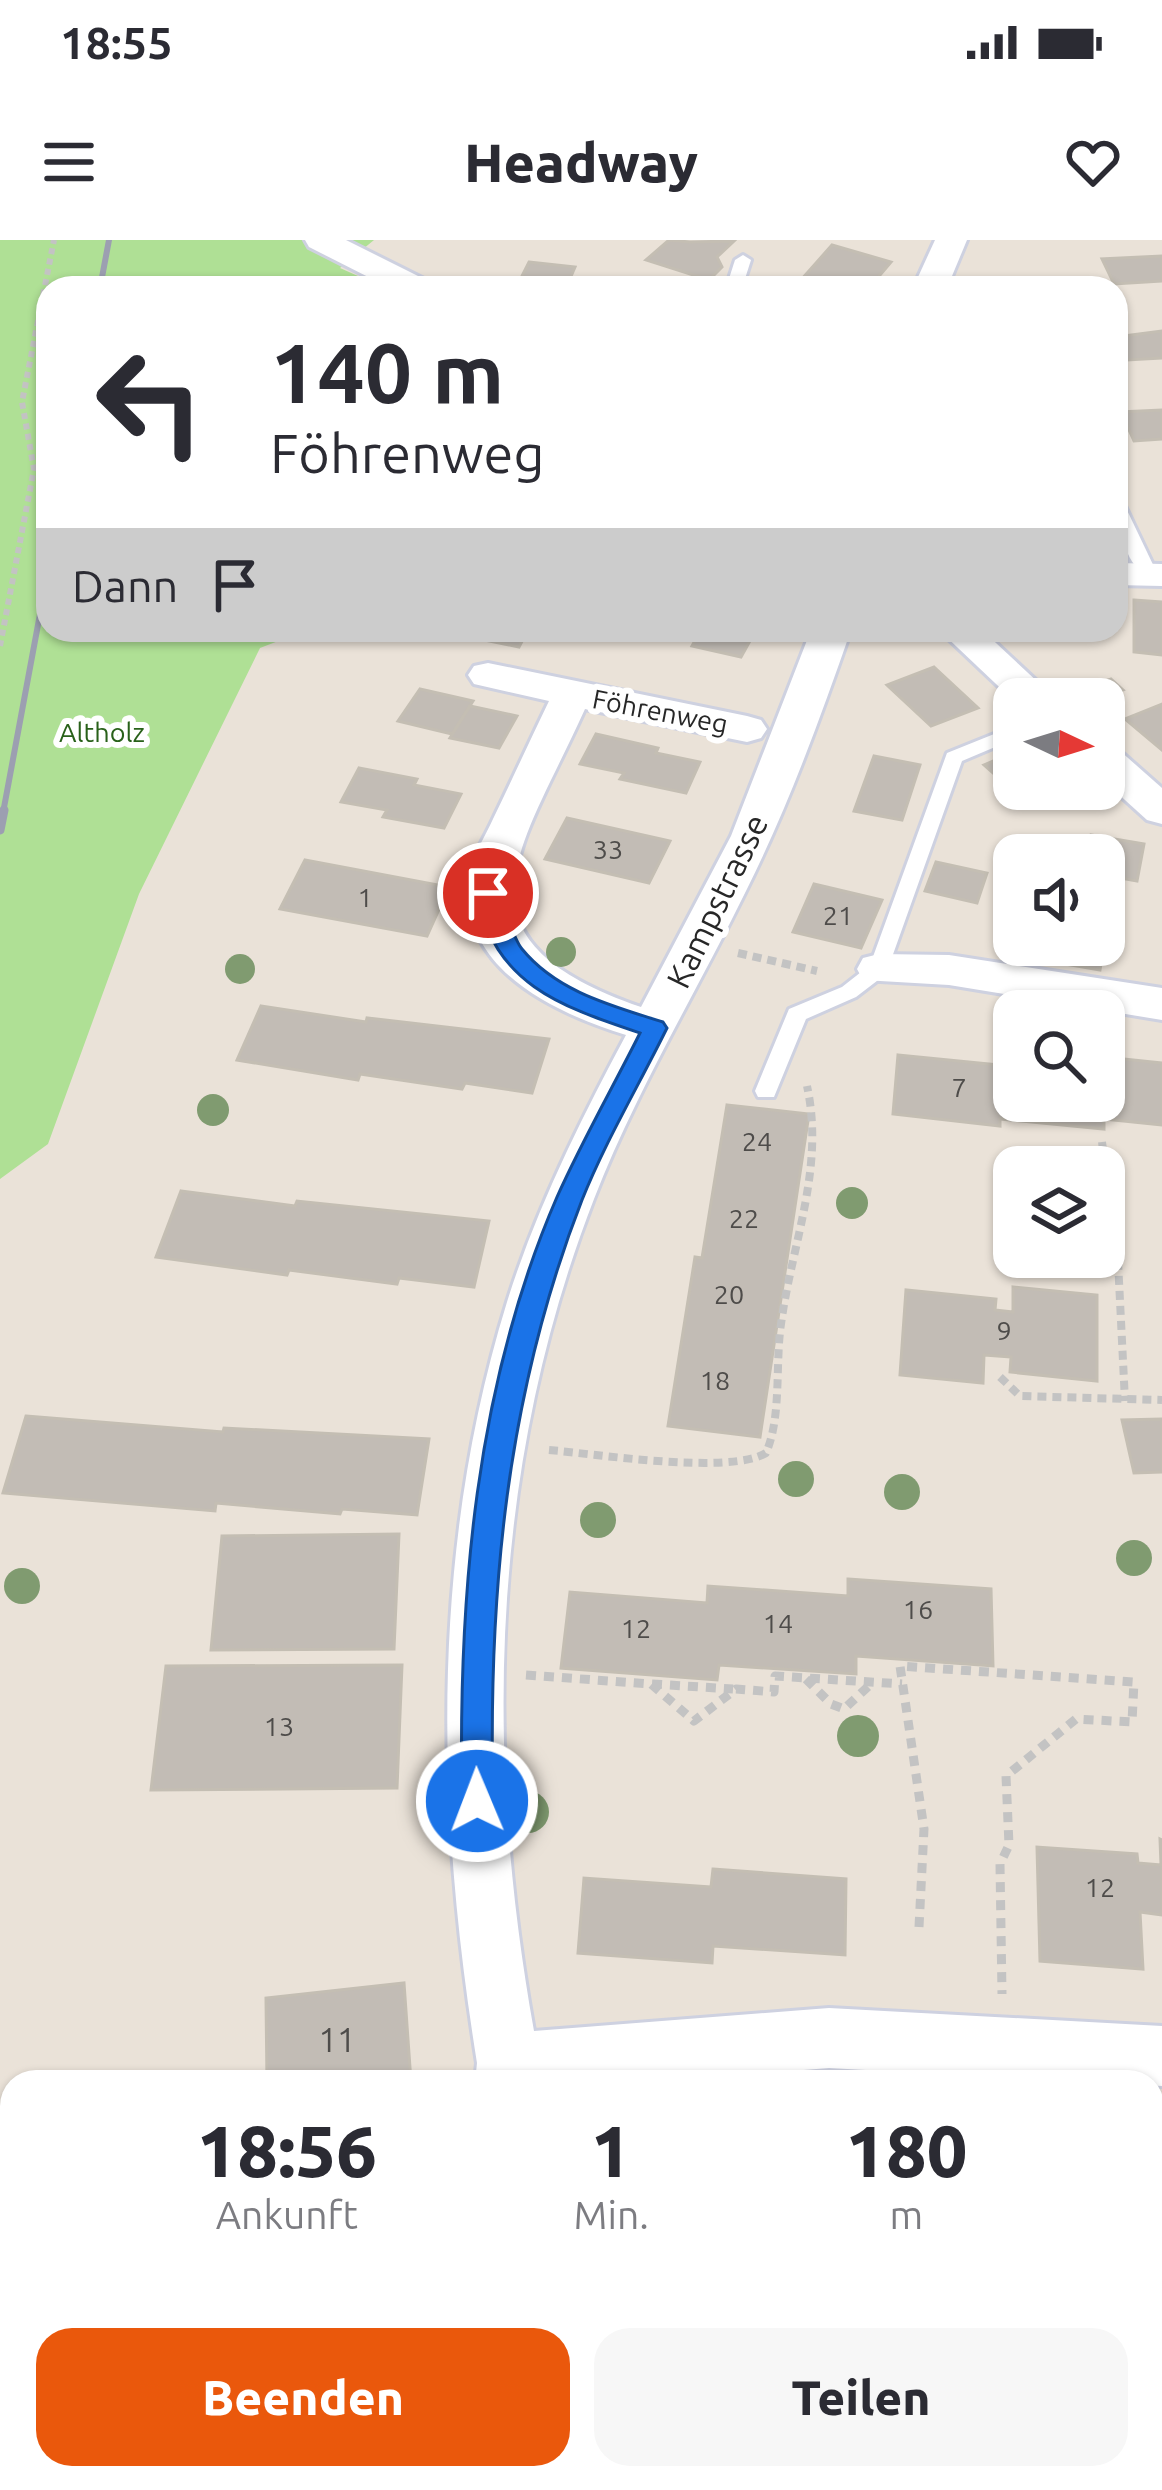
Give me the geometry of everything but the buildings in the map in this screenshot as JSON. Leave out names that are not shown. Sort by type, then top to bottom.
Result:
[{"type":"street","points":[[321,240],[392,276]]},
{"type":"street","points":[[935,276],[951,240]]},
{"type":"street","name":"Kampstrasse","points":[[507,2070],[485,1937],[475,1668],[482,1553],[519,1348],[570,1198],[774,785],[827,642]]},
{"type":"street","points":[[972,642],[1013,678]]},
{"type":"street","name":"Föhrenweg","points":[[488,674],[747,729]]},
{"type":"street","name":"Föhrenweg","points":[[572,694],[492,867],[488,893],[493,918],[508,948],[551,989],[655,1028]]},
{"type":"street","points":[[1125,777],[1162,810]]},
{"type":"street","points":[[879,969],[949,970],[1162,1004]]},
{"type":"street","points":[[526,2070],[829,2038],[1162,2056]]},
{"type":"lane","points":[[738,276],[743,260]]},
{"type":"lane","points":[[1128,537],[1142,574]]},
{"type":"lane","points":[[766,1091],[797,1014],[849,992],[879,969],[954,757],[993,741]]},
{"type":"path","points":[[47,276],[54,240]]},
{"type":"path","points":[[0,646],[34,469],[22,402],[36,331]]},
{"type":"path","points":[[719,949],[828,974]]},
{"type":"path","points":[[536,1448],[690,1462],[753,1462],[766,1453],[781,1325],[812,1147],[809,1096],[783,1043]]},
{"type":"path","points":[[1102,1142],[1118,1261],[1125,1401]]},
{"type":"path","points":[[1000,1378],[1020,1396],[1162,1400]]},
{"type":"path","points":[[919,1927],[928,1886],[926,1846],[900,1666],[1134,1682],[1132,1722],[1076,1718],[1006,1776],[1009,1845],[1000,1864],[1002,2012]]},
{"type":"path","points":[[542,1676],[774,1692],[775,1676],[902,1684]]},
{"type":"path","points":[[805,1678],[831,1704],[844,1709],[873,1682]]},
{"type":"path","points":[[651,1684],[694,1721],[736,1689]]},
{"type":"green space","name":"Altholz","points":[[0,240],[374,240],[340,268],[358,276],[36,276],[36,642],[276,642],[260,648],[139,894],[48,1144],[0,1179]]},
{"type":"railway","points":[[102,276],[109,240]]},
{"type":"railway","points":[[3,813],[36,636]]},
{"type":"railway","points":[[0,830],[4,810]]},
{"type":"route","points":[[477,1801],[475,1668],[482,1553],[519,1348],[570,1198],[655,1028],[574,1001],[527,970],[508,948],[493,918],[488,893]]}]
